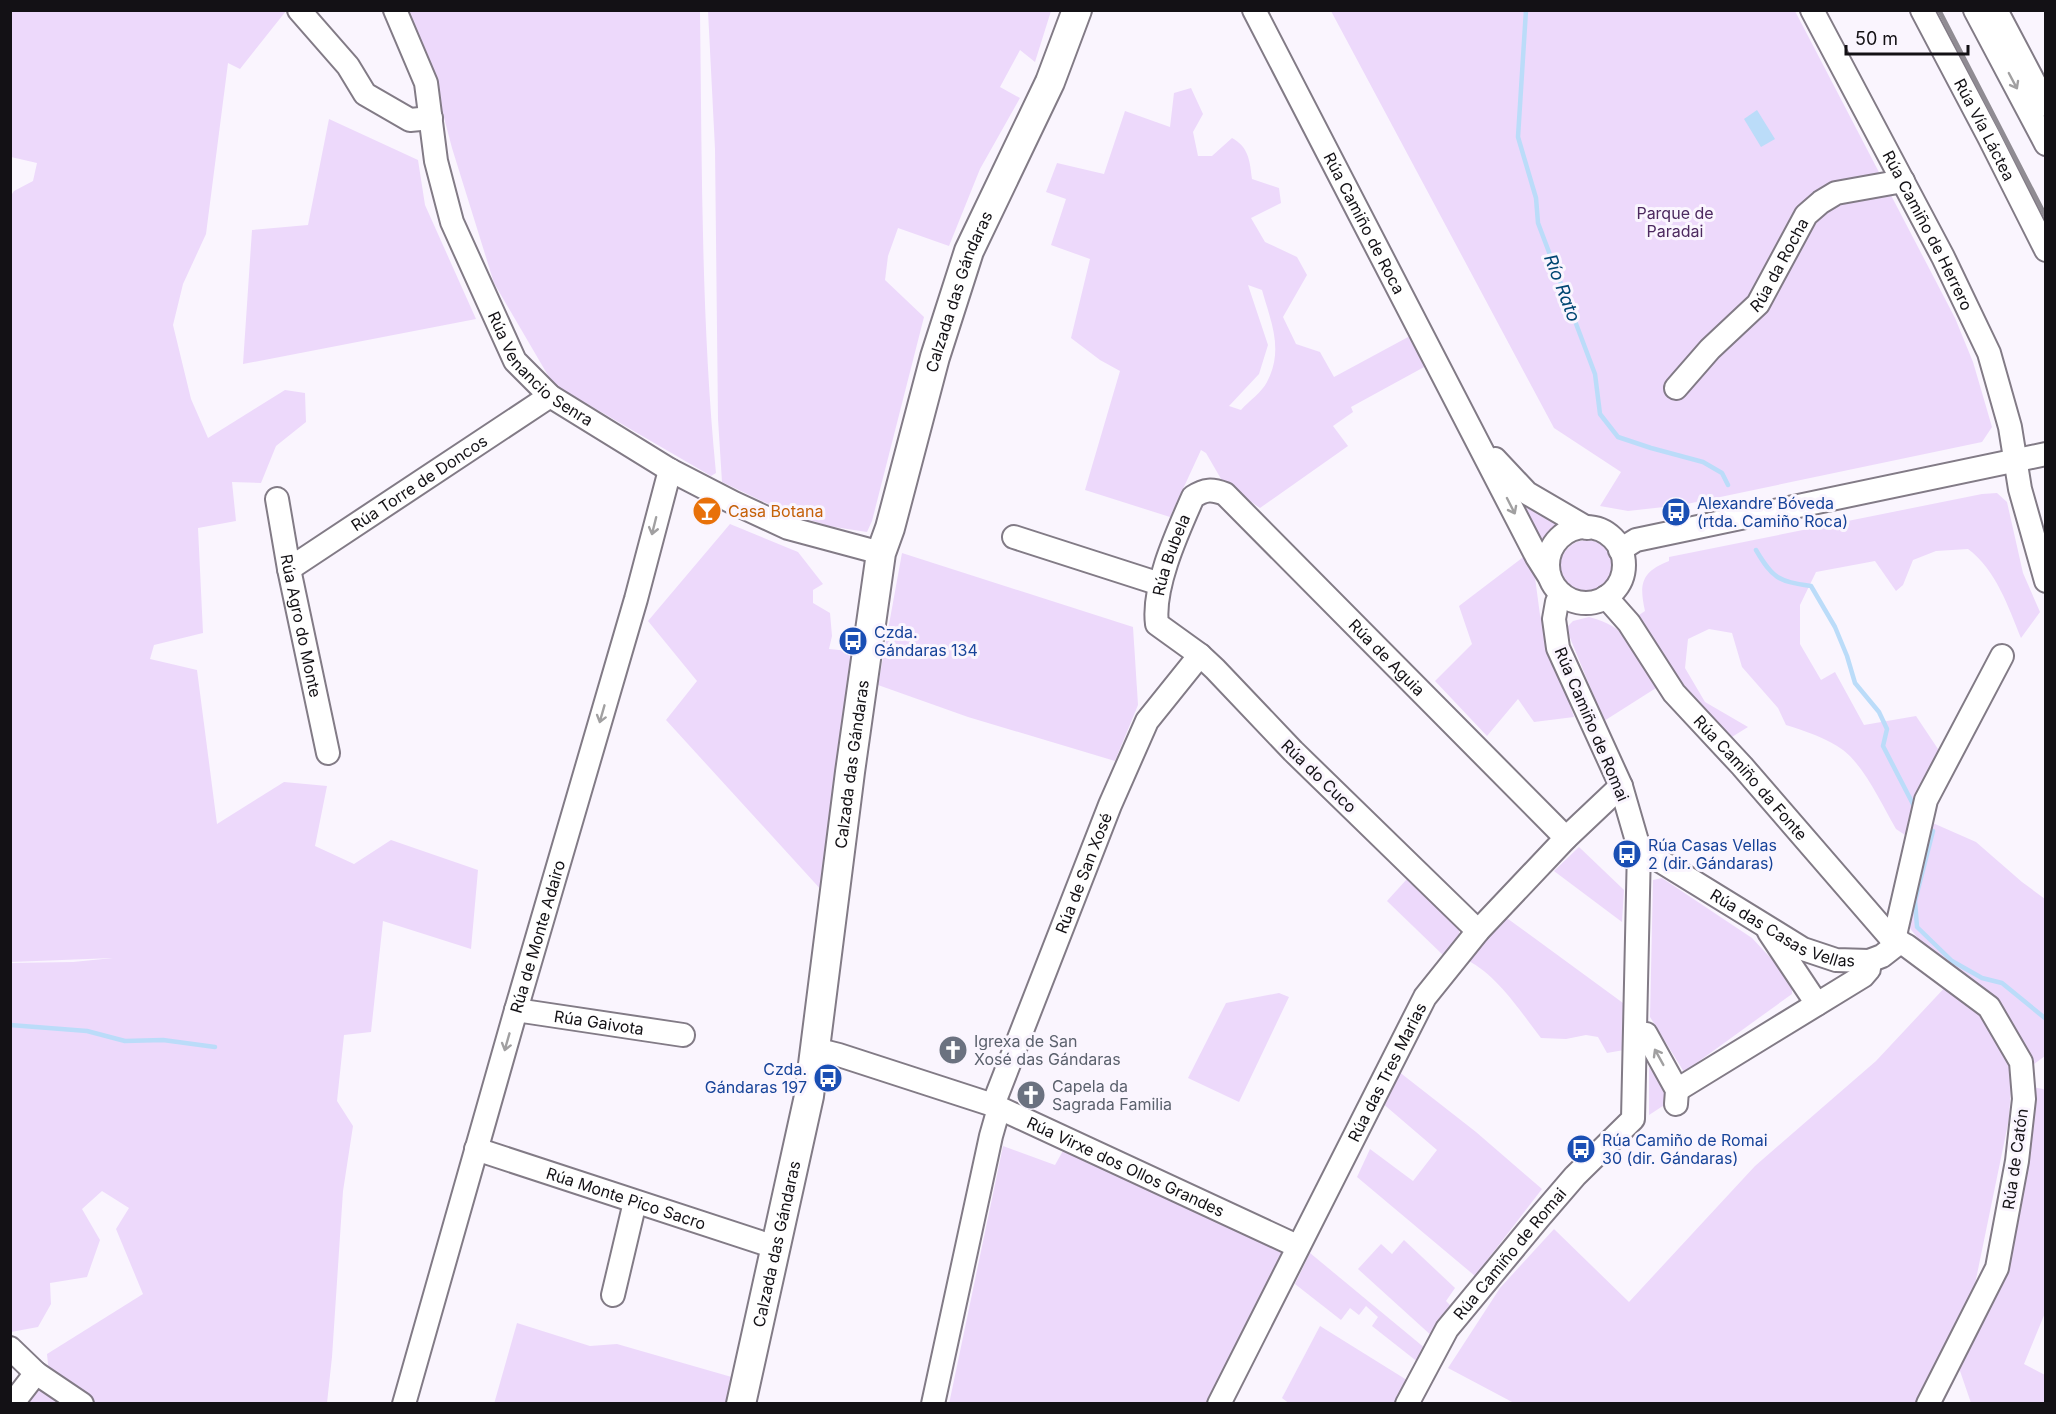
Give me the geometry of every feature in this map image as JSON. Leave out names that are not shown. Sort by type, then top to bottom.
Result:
[{"type":"main road","name":"Calzada das Gándaras","points":[[741,1404],[809,1096],[850,772],[881,553],[890,528],[935,357],[969,251],[1050,82],[1077,10]]},
{"type":"street","points":[[299,10],[348,66],[365,94],[410,120],[430,118]]},
{"type":"street","name":"Rúa Venancio Senra","points":[[395,10],[426,83],[436,161],[452,222],[515,361],[550,396],[670,470],[788,528],[881,553]]},
{"type":"street","name":"Rúa Camiño de Roca","points":[[1254,10],[1537,558],[1555,585]]},
{"type":"street","name":"Rúa Camiño de Herrero","points":[[1812,10],[1943,257],[1989,353],[2010,427],[2020,489],[2046,581]]},
{"type":"street","name":"Rúa Vía Láctea","points":[[1922,10],[2046,250]]},
{"type":"street","points":[[1975,10],[2046,144]]},
{"type":"street","points":[[1995,10],[2046,105]]},
{"type":"street","name":"Rúa da Rocha","points":[[1676,388],[1710,349],[1758,304],[1806,215],[1836,193],[1903,181]]},
{"type":"street","name":"Rúa Torre de Doncos","points":[[289,569],[550,396]]},
{"type":"street","name":"Rúa Camiño de Roca","points":[[1475,435],[1527,493],[1587,528]]},
{"type":"street","points":[[1620,550],[1636,540],[2046,454]]},
{"type":"street","name":"Rúa de Monte Adairo","points":[[404,1404],[636,599],[670,470]]},
{"type":"street","name":"Rúa de Aguia","points":[[1202,491],[1213,489],[1225,494],[1566,838]]},
{"type":"street","name":"Rúa Bubela","points":[[1157,624],[1155,610],[1160,584],[1193,497],[1202,491]]},
{"type":"street","name":"Rúa Agro do Monte","points":[[277,499],[289,569],[328,753]]},
{"type":"street","points":[[1587,528],[1601,531],[1609,535],[1620,550],[1624,565],[1621,580],[1606,597],[1591,603],[1583,603],[1568,599],[1555,585],[1548,564],[1550,552],[1565,534],[1575,529],[1587,528]]},
{"type":"street","points":[[1014,537],[1160,584]]},
{"type":"street","name":"Rúa Camiño de Romai","points":[[1407,1404],[1447,1329],[1575,1176],[1639,1123],[1635,1033],[1639,848],[1621,786],[1558,648],[1554,619],[1557,602],[1555,585]]},
{"type":"street","name":"Rúa Camiño da Fonte","points":[[1606,597],[1629,623],[1674,693],[1899,942]]},
{"type":"street","name":"Rúa do Cuco","points":[[1157,624],[1200,655],[1293,751],[1478,931]]},
{"type":"street","name":"Rúa de San Xosé","points":[[933,1404],[996,1106],[1110,805],[1147,722],[1200,655]]},
{"type":"street","points":[[1899,942],[1896,931],[1926,800],[2002,656]]},
{"type":"street","name":"Rúa das Tres Marias","points":[[1219,1404],[1425,997],[1478,931],[1566,838],[1621,786]]},
{"type":"street","name":"Rúa das Casas Vellas","points":[[1639,848],[1803,949],[1836,960],[1869,961],[1882,956],[1899,942]]},
{"type":"street","points":[[1767,928],[1817,1004]]},
{"type":"street","name":"Rúa de Catón","points":[[1899,942],[1989,1006],[2021,1062],[2024,1099],[2017,1161],[1997,1268],[1928,1404]]},
{"type":"street","points":[[1635,1033],[1646,1034],[1677,1098],[1817,1004],[1863,976],[1869,969],[1869,961]]},
{"type":"street","name":"Rúa Gaivota","points":[[516,1010],[683,1035]]},
{"type":"street","name":"Rúa Virxe dos Ollos Grandes","points":[[815,1049],[996,1106],[1297,1246]]},
{"type":"street","name":"Rúa Monte Pico Sacro","points":[[476,1149],[775,1247]]},
{"type":"street","points":[[613,1295],[635,1202]]},
{"type":"street","points":[[10,1348],[36,1373],[82,1404]]},
{"type":"street","points":[[12,1404],[36,1373]]},
{"type":"green space","points":[[11,11],[286,11],[240,69],[228,63],[206,234],[183,284],[173,325],[191,399],[208,438],[285,390],[305,393],[306,422],[276,446],[261,483],[232,482],[236,521],[198,528],[203,633],[154,645],[150,659],[197,670],[217,824],[284,782],[327,786],[315,846],[354,864],[391,840],[478,870],[471,949],[383,921],[371,1032],[344,1035],[337,1101],[353,1126],[343,1191],[327,1403],[95,1403],[49,1374],[47,1354],[143,1294],[116,1229],[129,1208],[102,1191],[82,1209],[100,1240],[87,1277],[50,1283],[51,1304],[38,1327],[11,1332],[10,963],[73,962],[113,958],[11,962],[10,197],[14,191],[33,181],[37,163],[11,157]]},
{"type":"green space","points":[[407,11],[700,11],[707,358],[716,473],[711,476],[553,384],[494,283],[452,148],[427,53]]},
{"type":"green space","points":[[708,11],[1051,11],[1035,62],[1020,50],[1000,87],[1020,98],[980,169],[949,246],[898,228],[888,256],[885,280],[924,317],[872,521],[867,532],[828,526],[781,510],[722,482],[718,419],[715,149]]},
{"type":"green space","name":"Parque de Paradai","points":[[1331,11],[1795,11],[1955,318],[1973,362],[1992,427],[1982,442],[1682,505],[1628,511],[1600,506],[1621,472],[1554,428]]},
{"type":"green space","points":[[1191,88],[1203,114],[1193,132],[1198,156],[1212,156],[1232,138],[1245,150],[1252,179],[1279,188],[1281,203],[1251,218],[1265,242],[1297,257],[1307,275],[1283,317],[1296,344],[1320,352],[1334,377],[1410,336],[1426,366],[1351,407],[1353,412],[1333,426],[1348,446],[1260,508],[1224,484],[1206,453],[1201,450],[1170,517],[1085,490],[1120,371],[1100,360],[1071,338],[1090,259],[1051,245],[1066,199],[1046,192],[1057,163],[1104,174],[1125,111],[1170,127],[1174,93]],"holes":[[[1248,285],[1262,290],[1272,325],[1275,359],[1265,386],[1241,410],[1229,406],[1259,374],[1268,345]]]},
{"type":"green space","points":[[329,119],[418,160],[425,205],[476,319],[243,364],[252,230],[308,225]]},
{"type":"green space","points":[[1511,485],[1564,522],[1551,532],[1540,549]]},
{"type":"green space","points":[[1997,493],[2007,502],[2023,573],[2040,612],[2021,638],[1994,578],[1968,549],[1936,551],[1913,560],[1903,585],[1896,591],[1875,561],[1816,572],[1800,605],[1800,644],[1821,680],[1835,672],[1864,725],[1916,716],[1942,755],[1905,835],[1896,829],[1859,766],[1851,757],[1830,742],[1786,725],[1778,708],[1742,667],[1732,633],[1709,629],[1688,639],[1685,668],[1705,702],[1748,727],[1727,740],[1653,650],[1639,615],[1645,611],[1642,593],[1644,580],[1653,570],[1669,561],[1669,557],[1982,494]]},
{"type":"green space","points":[[730,524],[798,552],[823,584],[813,590],[813,603],[830,613],[832,636],[829,649],[859,652],[824,893],[666,720],[697,681],[648,621]]},
{"type":"green space","points":[[1582,540],[1592,540],[1602,544],[1610,552],[1614,567],[1610,582],[1602,590],[1592,594],[1582,594],[1572,590],[1564,582],[1560,572],[1560,562],[1564,552],[1572,544]]},
{"type":"green space","points":[[902,553],[1133,627],[1138,705],[1115,761],[968,717],[878,685]]},
{"type":"green space","points":[[1526,555],[1534,570],[1540,615],[1574,717],[1534,722],[1518,699],[1487,736],[1435,681],[1472,644],[1459,606]]},
{"type":"green space","points":[[1589,617],[1613,627],[1629,640],[1655,679],[1656,688],[1604,721],[1566,628],[1573,621]]},
{"type":"green space","points":[[1926,820],[1976,842],[2045,899],[2045,1056],[2026,1070],[1908,926]]},
{"type":"green space","points":[[1579,847],[1624,890],[1622,922],[1554,871]]},
{"type":"green space","points":[[1662,878],[1752,938],[1792,981],[1792,994],[1684,1072],[1650,1017],[1653,880]]},
{"type":"green space","points":[[1407,879],[1458,925],[1460,937],[1444,956],[1387,901]]},
{"type":"green space","points":[[1504,916],[1623,1003],[1624,1050],[1607,1053],[1598,1037],[1586,1035],[1566,1039],[1541,1038],[1517,1006],[1489,975],[1467,960]]},
{"type":"green space","points":[[1949,983],[1981,1010],[2012,1068],[2009,1119],[1974,1289],[1916,1403],[1514,1403],[1448,1368],[1500,1288],[1554,1229],[1629,1302],[1755,1166],[1876,1061]]},
{"type":"green space","points":[[1279,993],[1289,997],[1239,1102],[1188,1078],[1226,1003]]},
{"type":"green space","points":[[1649,1067],[1672,1100],[1649,1115]]},
{"type":"green space","points":[[1398,1071],[1476,1132],[1542,1189],[1475,1276],[1357,1177],[1370,1149],[1413,1181],[1437,1150],[1381,1102]]},
{"type":"green space","points":[[2032,1087],[2046,1091],[2045,1313],[2024,1364],[2045,1375],[2045,1403],[1971,1403],[1959,1368],[2000,1281]]},
{"type":"green space","points":[[1003,1146],[1055,1165],[1064,1149],[1283,1251],[1209,1403],[949,1404]]},
{"type":"green space","points":[[1404,1240],[1455,1288],[1446,1301],[1453,1308],[1433,1337],[1358,1269],[1381,1244],[1392,1254]]},
{"type":"green space","points":[[1310,1253],[1426,1349],[1419,1363],[1372,1326],[1378,1317],[1366,1306],[1359,1315],[1350,1308],[1341,1320],[1295,1284]]},
{"type":"green space","points":[[517,1323],[590,1346],[617,1344],[735,1378],[730,1403],[494,1404]]},
{"type":"green space","points":[[1320,1326],[1410,1382],[1397,1403],[1290,1404],[1282,1398]]},
{"type":"green space","points":[[38,1387],[63,1404],[25,1404]]},
{"type":"water","points":[[1757,110],[1775,139],[1761,147],[1744,119]]},
{"type":"waterway","name":"Río Rato","points":[[1526,10],[1518,137],[1536,198],[1538,223],[1595,374],[1600,414],[1618,437],[1703,462],[1722,473],[1728,485]]},
{"type":"waterway","name":"Río Rato","points":[[1756,550],[1767,567],[1778,577],[1811,586],[1835,627],[1855,683],[1879,712],[1887,729],[1883,746],[1915,808]]},
{"type":"waterway","name":"Río Rato","points":[[1933,831],[1915,901],[1917,927],[1952,961],[1982,978],[2002,983],[2046,1019]]},
{"type":"waterway","points":[[10,1025],[87,1031],[125,1041],[163,1040],[215,1047]]},
{"type":"railway","points":[[1939,10],[2046,217]]},
{"type":"place","name":"Casa Botana","points":[[707,511]]},
{"type":"place","name":"Alexandre Bóveda (rtda. Camiño Roca)","points":[[1676,512]]},
{"type":"place","name":"Czda. Gándaras 134","points":[[853,641]]},
{"type":"place","name":"Rúa Casas Vellas 2 (dir. Gándaras)","points":[[1627,854]]},
{"type":"place","name":"Igrexa de San Xosé das Gándaras","points":[[953,1050]]},
{"type":"place","name":"Czda. Gándaras 197","points":[[828,1078]]},
{"type":"place","name":"Capela da Sagrada Familia","points":[[1031,1095]]},
{"type":"place","name":"Rúa Camiño de Romai 30 (dir. Gándaras)","points":[[1581,1149]]}]
